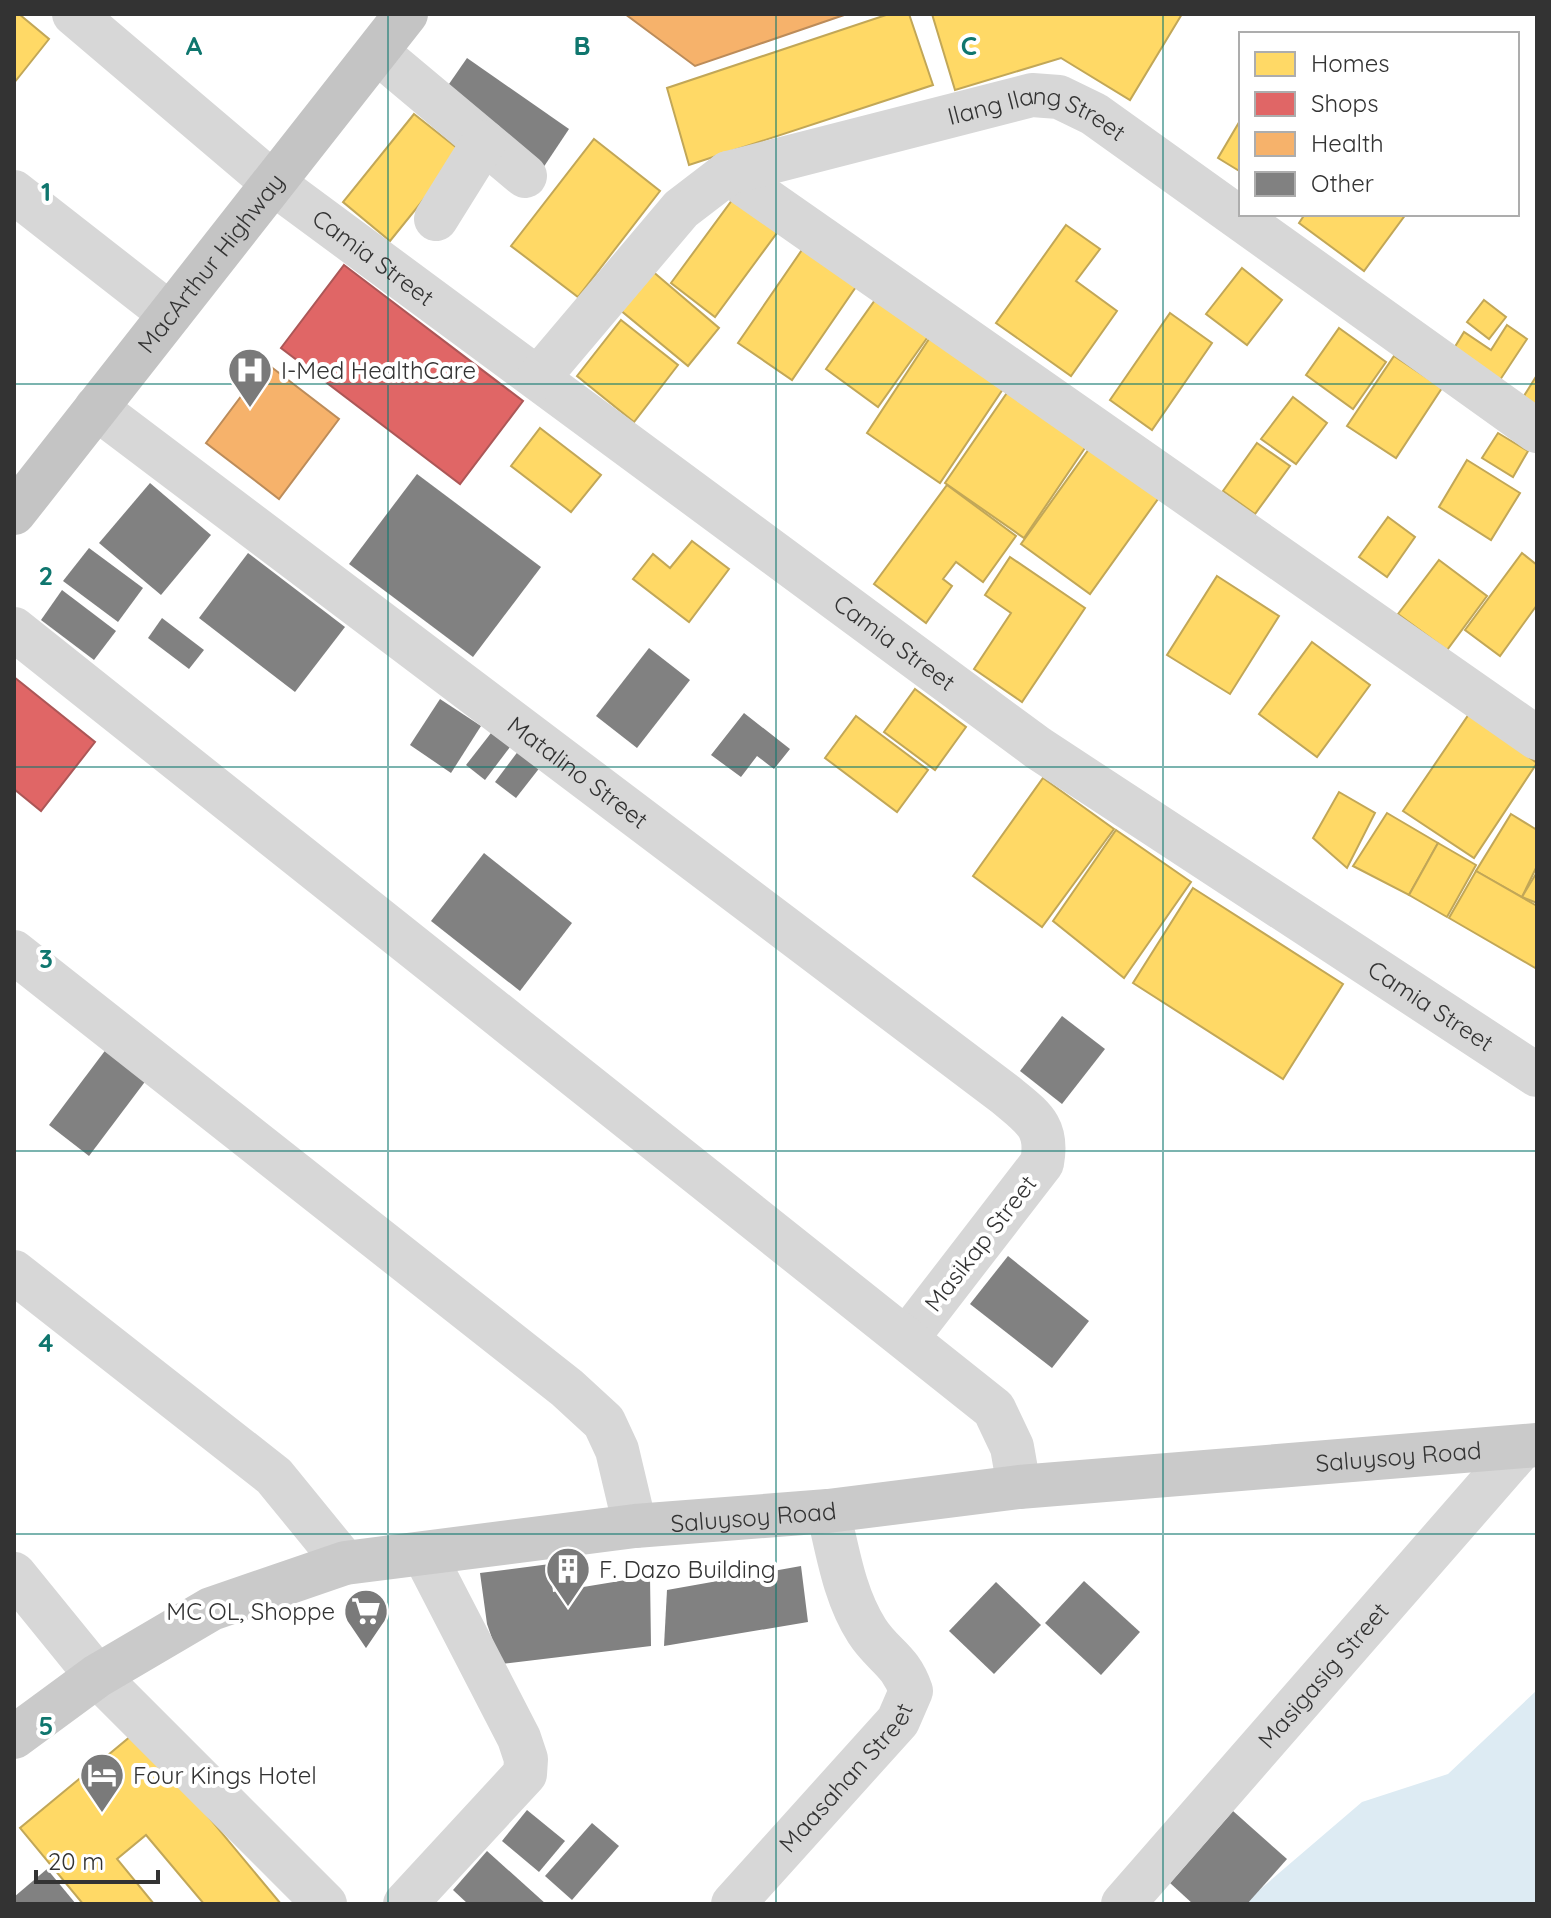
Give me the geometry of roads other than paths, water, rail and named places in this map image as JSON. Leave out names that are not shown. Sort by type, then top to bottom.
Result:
[{"type":"highway","name":"MacArthur Highway","points":[[14,513],[406,14]]},
{"type":"main road","name":"Saluysoy Road","points":[[14,1737],[97,1676],[211,1609],[345,1563],[635,1526],[828,1511],[1019,1487],[1530,1446]]},
{"type":"street","name":"Camia Street","points":[[74,14],[273,183],[1038,748],[1537,1075]]},
{"type":"street","points":[[377,52],[525,176]]},
{"type":"street","name":"Ilang Ilang Street","points":[[538,378],[681,209],[728,173],[1032,95],[1059,97],[1094,114],[1537,431]]},
{"type":"street","points":[[436,219],[484,142]]},
{"type":"street","points":[[728,173],[1537,738]]},
{"type":"street","points":[[14,192],[170,314]]},
{"type":"street","name":"Matalino Street","points":[[96,408],[1006,1095],[1038,1123],[1045,1145]]},
{"type":"street","points":[[14,629],[994,1409],[1012,1447],[1019,1487]]},
{"type":"street","points":[[14,952],[567,1388],[604,1422],[617,1450],[635,1526]]},
{"type":"street","name":"Masikap Street","points":[[907,1338],[1042,1163],[1045,1145]]},
{"type":"street","points":[[14,1272],[274,1476],[345,1563]]},
{"type":"street","name":"Masigasig Street","points":[[1123,1904],[1530,1446]]},
{"type":"street","name":"Maasahan Street","points":[[733,1904],[898,1721],[911,1691],[905,1672],[869,1634],[850,1599],[828,1511]]},
{"type":"street","points":[[405,1904],[525,1774],[526,1759],[519,1738],[424,1554]]},
{"type":"street","points":[[14,1574],[97,1676],[325,1904]]},
{"type":"place","name":"I-Med HealthCare","points":[[250,409]]},
{"type":"place","name":"F. Dazo Building","points":[[568,1608]]},
{"type":"place","name":"MC OL, Shoppe","points":[[366,1650]]},
{"type":"place","name":"Four Kings Hotel","points":[[102,1814]]}]
